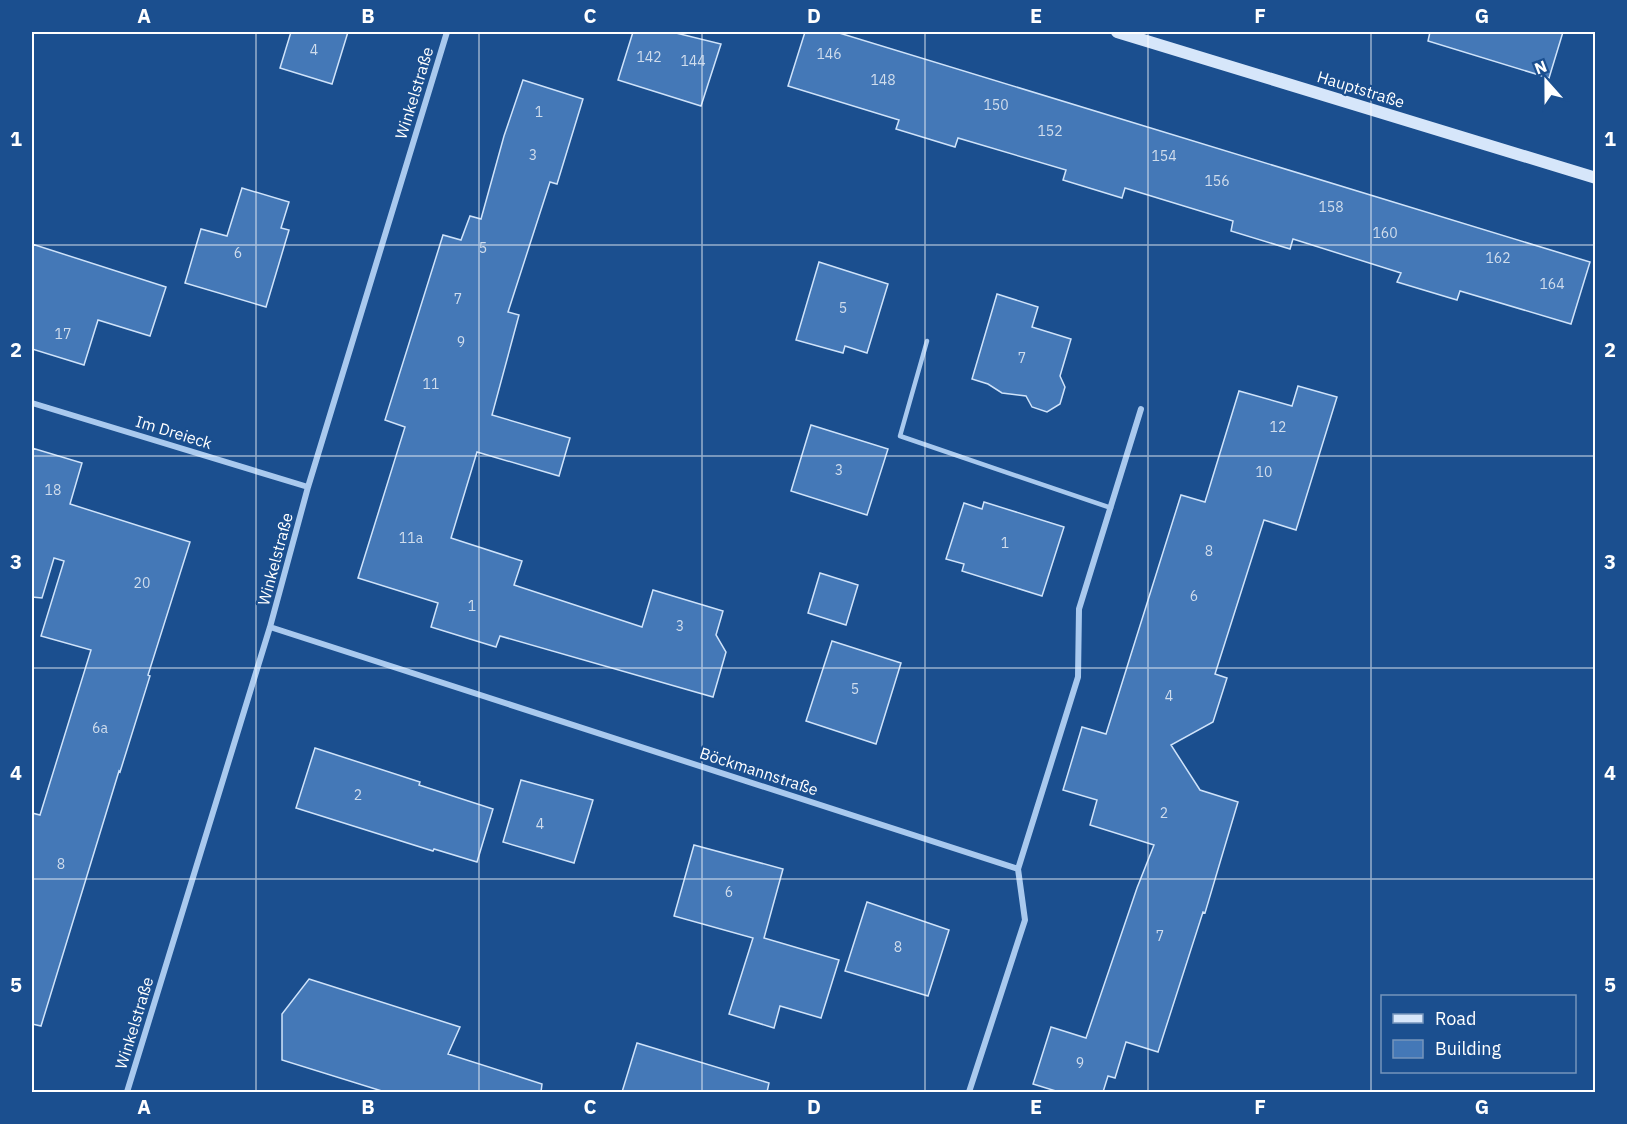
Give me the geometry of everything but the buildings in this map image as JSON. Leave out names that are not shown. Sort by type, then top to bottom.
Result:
[{"type":"main road","name":"Hauptstraße","points":[[1117,32],[1596,178]]},
{"type":"street","name":"Winkelstraße","points":[[127,1092],[270,627],[308,487],[447,32]]},
{"type":"street","name":"Im Dreieck","points":[[32,403],[308,487]]},
{"type":"street","points":[[969,1092],[1025,920],[1018,869],[1078,677],[1079,609],[1141,409]]},
{"type":"street","name":"Böckmannstraße","points":[[270,627],[1018,869]]},
{"type":"lane","points":[[927,341],[900,436],[1111,508]]}]
